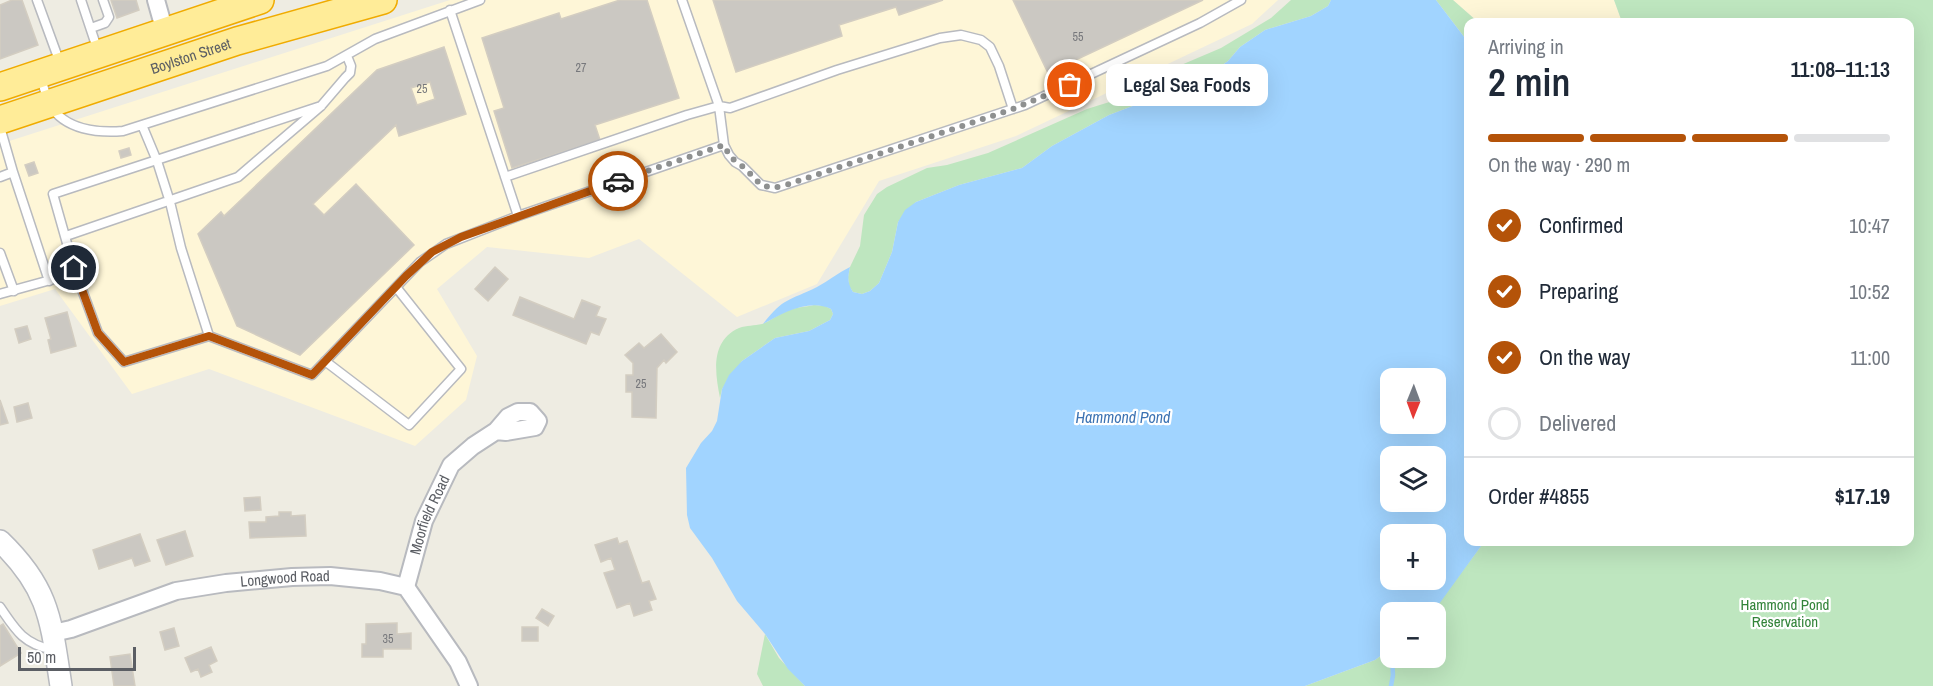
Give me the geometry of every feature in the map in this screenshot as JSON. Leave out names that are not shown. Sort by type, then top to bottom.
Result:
[{"type":"highway","name":"Boylston Street","points":[[0,87],[261,0]]},
{"type":"highway","name":"Boylston Street","points":[[0,120],[237,41],[383,0]]},
{"type":"street","points":[[156,0],[165,32]]},
{"type":"street","name":"Moorfield Road","points":[[406,587],[424,521],[451,465],[473,446],[496,431]]},
{"type":"street","points":[[0,541],[25,567],[36,584],[50,616],[61,686]]},
{"type":"street","name":"Longwood Road","points":[[54,642],[71,629],[176,591],[226,583],[330,576],[380,581],[406,587]]},
{"type":"street","points":[[406,587],[458,662],[469,686]]},
{"type":"lane","points":[[38,0],[50,70],[49,104],[64,121],[89,129],[113,132],[142,125],[327,66],[366,43],[480,0]]},
{"type":"lane","points":[[81,0],[99,54]]},
{"type":"lane","points":[[91,28],[105,23],[109,17],[103,0]]},
{"type":"lane","points":[[682,0],[718,106],[724,145],[735,162],[755,180],[761,185],[775,188],[1049,95],[1200,23],[1241,0]]},
{"type":"lane","points":[[450,10],[518,216]]},
{"type":"lane","points":[[505,177],[718,106],[730,108],[837,70],[940,38],[961,34],[981,40],[990,47],[999,66],[1013,109]]},
{"type":"lane","points":[[66,236],[238,177],[321,106],[350,73],[350,61],[347,56]]},
{"type":"lane","points":[[321,106],[53,194],[74,268],[98,333],[124,362],[209,336],[312,375],[420,262],[439,248],[461,237],[518,216],[724,145]]},
{"type":"lane","points":[[142,125],[157,160],[181,248],[209,336]]},
{"type":"lane","points":[[0,127],[49,280]]},
{"type":"lane","points":[[0,177],[13,172]]},
{"type":"lane","points":[[0,254],[14,291]]},
{"type":"lane","points":[[0,294],[49,280],[74,268]]},
{"type":"lane","points":[[325,361],[409,425],[461,369],[396,287]]},
{"type":"lane","points":[[0,608],[28,642],[38,647],[54,642]]},
{"type":"shaded area","points":[[450,0],[1278,0],[1252,24],[1016,136],[879,181],[817,284],[737,317],[639,239],[589,258],[487,247],[437,289],[477,356],[466,400],[415,446],[209,369],[132,394],[55,289],[0,306],[0,144]]},
{"type":"shaded area","points":[[1453,0],[1614,0],[1621,18],[1473,18]]},
{"type":"green space","points":[[1291,0],[1331,0],[1328,6],[1311,16],[1265,30],[1240,47],[1228,61],[1201,80],[1109,115],[1052,146],[1022,168],[959,185],[916,202],[898,222],[892,252],[879,283],[870,291],[862,294],[853,292],[849,286],[850,267],[860,246],[864,215],[877,194],[887,187],[927,168],[947,165],[988,153],[1087,109],[1135,94],[1167,71],[1221,48],[1271,18]]},
{"type":"green space","points":[[1436,0],[1453,0],[1473,18],[1464,18],[1464,37]]},
{"type":"green space","name":"Hammond Pond Reservation","points":[[1614,0],[1933,0],[1933,686],[1305,686],[1380,656],[1380,668],[1446,668],[1446,602],[1439,602],[1481,546],[1914,546],[1914,18],[1621,18]]},
{"type":"green space","points":[[814,305],[831,309],[833,314],[830,320],[809,331],[775,338],[742,361],[722,389],[720,398],[717,358],[723,341],[730,334],[742,327],[765,323],[790,310]]},
{"type":"green space","points":[[765,634],[779,658],[805,686],[763,686],[757,674]]},
{"type":"water","name":"Hammond Pond","points":[[1331,0],[1436,0],[1464,37],[1464,546],[1481,546],[1441,602],[1380,602],[1380,656],[1305,686],[805,686],[788,669],[765,634],[737,601],[712,558],[690,528],[687,515],[686,468],[717,421],[722,389],[729,375],[742,361],[775,338],[809,331],[830,320],[833,314],[831,309],[823,306],[805,306],[763,324],[782,304],[850,267],[848,280],[853,292],[862,294],[870,291],[879,283],[892,252],[898,222],[905,210],[916,202],[959,185],[1022,168],[1052,146],[1109,115],[1201,80],[1228,61],[1240,47],[1265,30],[1311,16],[1328,6]]},
{"type":"building","points":[[12,0],[22,0],[38,45],[0,59],[0,5]]},
{"type":"building","points":[[111,0],[136,0],[139,10],[117,18]]},
{"type":"building","points":[[620,0],[647,0],[679,98],[595,125],[600,140],[512,168],[494,111],[504,108],[482,38],[559,13],[561,19]]},
{"type":"building","points":[[713,0],[943,0],[899,15],[896,7],[839,25],[842,36],[736,72]]},
{"type":"building","points":[[1013,0],[1203,0],[1048,73]]},
{"type":"building","points":[[444,47],[466,114],[399,136],[396,125],[313,204],[324,215],[356,184],[414,245],[300,355],[237,326],[198,234],[221,212],[224,216],[377,70]],"holes":[[[430,82],[435,99],[417,105],[411,88]]]},
{"type":"building","points":[[129,148],[131,155],[121,158],[119,151]]},
{"type":"building","points":[[34,162],[38,173],[29,176],[25,165]]},
{"type":"building","points":[[495,267],[508,279],[488,301],[475,289]]},
{"type":"building","points":[[520,297],[574,319],[582,300],[600,307],[596,316],[606,319],[599,335],[591,332],[586,344],[513,315]]},
{"type":"building","points":[[67,312],[76,346],[51,353],[48,340],[51,339],[45,318]]},
{"type":"building","points":[[27,326],[31,339],[19,343],[15,329]]},
{"type":"building","points":[[661,334],[677,352],[666,363],[664,360],[657,368],[656,418],[632,417],[632,392],[626,392],[626,375],[633,375],[633,363],[625,355],[639,343],[644,348]]},
{"type":"building","points":[[0,400],[8,423],[0,425]]},
{"type":"building","points":[[28,403],[32,418],[17,422],[14,407]]},
{"type":"building","points":[[260,497],[261,510],[245,511],[244,498]]},
{"type":"building","points":[[279,512],[291,512],[291,516],[305,515],[306,536],[250,538],[249,522],[266,522],[266,517],[279,516]]},
{"type":"building","points":[[185,531],[193,556],[166,565],[157,540]]},
{"type":"building","points":[[140,534],[150,561],[135,566],[132,558],[99,569],[93,550]]},
{"type":"building","points":[[617,538],[619,544],[627,541],[642,583],[649,581],[656,599],[649,601],[652,610],[634,616],[630,603],[617,608],[604,573],[615,570],[611,558],[601,562],[595,545]]},
{"type":"building","points":[[542,609],[554,616],[548,626],[536,618]]},
{"type":"building","points":[[397,623],[397,634],[411,633],[411,649],[383,649],[383,657],[362,657],[362,644],[366,644],[366,624]]},
{"type":"building","points":[[3,624],[21,653],[0,666],[0,626]]},
{"type":"building","points":[[522,627],[538,627],[538,641],[522,641]]},
{"type":"building","points":[[174,628],[179,646],[165,650],[160,632]]},
{"type":"building","points":[[211,647],[217,661],[209,665],[212,672],[201,677],[198,669],[191,672],[185,658]]},
{"type":"building","points":[[130,654],[135,686],[114,686],[110,657]]},
{"type":"waterway","points":[[1391,686],[1393,668]]},
{"type":"way so far","points":[[618,181],[724,145],[735,162],[755,180],[768,188],[775,188],[1013,109],[1070,85]]},
{"type":"place","name":"Legal Sea Foods","points":[[1070,85]]},
{"type":"route","points":[[74,268],[98,333],[124,362],[209,336],[312,375],[406,276],[432,252],[461,237],[618,181]]}]
